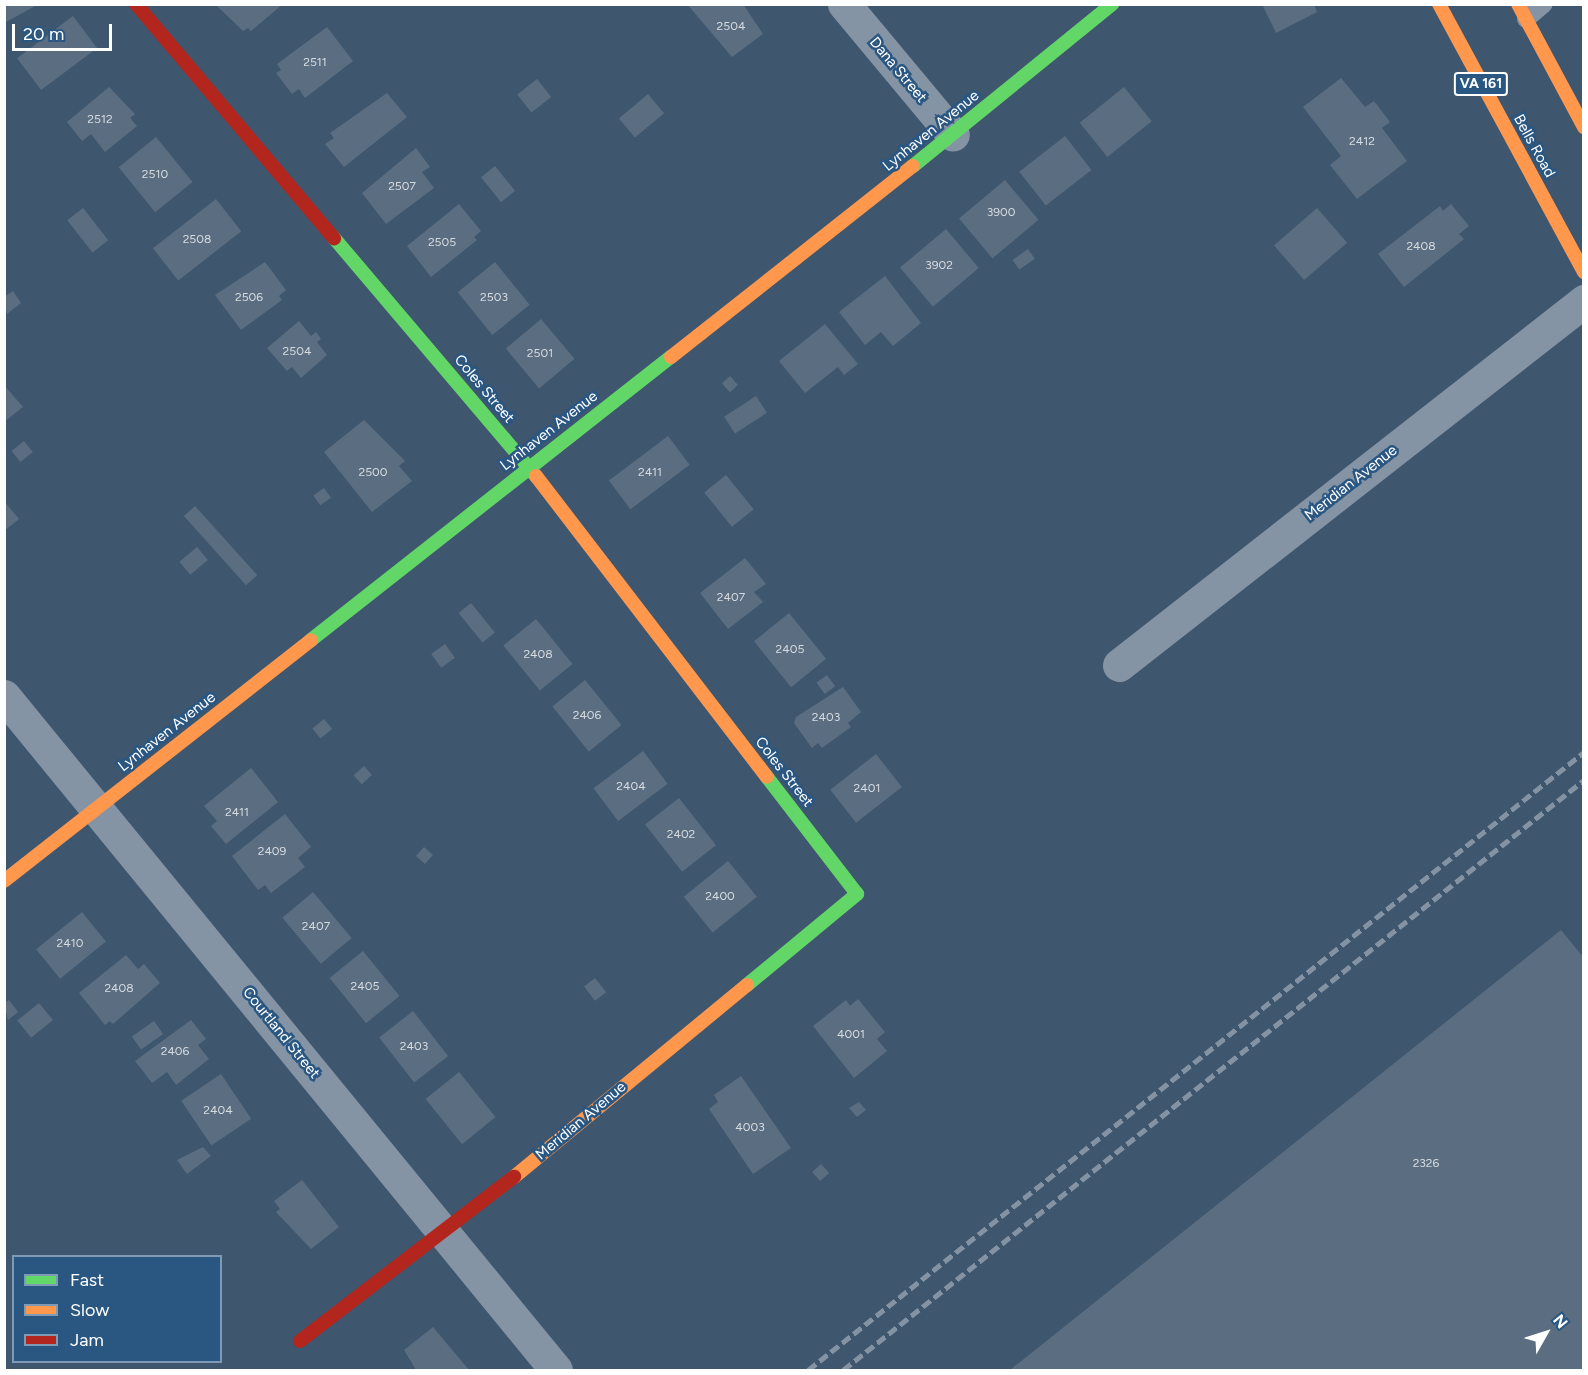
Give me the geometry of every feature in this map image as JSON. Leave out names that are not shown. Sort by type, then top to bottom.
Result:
[{"type":"street","name":"Coles Street","points":[[136,4],[530,468],[857,894]]},
{"type":"street","name":"Dana Street","points":[[844,4],[953,135]]},
{"type":"street","name":"Lynhaven Avenue","points":[[4,881],[953,135],[1112,4]]},
{"type":"street","name":"Bells Road","points":[[1439,4],[1584,272]]},
{"type":"street","points":[[1522,12],[1584,128]]},
{"type":"street","name":"Meridian Avenue","points":[[1119,665],[1584,301]]},
{"type":"street","name":"Courtland Street","points":[[4,696],[556,1371]]},
{"type":"street","name":"Meridian Avenue","points":[[300,1341],[445,1234],[857,894]]},
{"type":"lane","points":[[1522,12],[1544,4]]},
{"type":"building","points":[[4,4],[39,4],[6,22]]},
{"type":"building","points":[[215,4],[283,4],[251,31],[248,28],[243,31]]},
{"type":"building","points":[[687,4],[743,4],[763,34],[732,57]]},
{"type":"building","points":[[1262,4],[1314,4],[1317,12],[1276,33]]},
{"type":"building","points":[[73,16],[97,48],[41,90],[17,58]]},
{"type":"building","points":[[327,27],[353,61],[305,98],[299,89],[292,94],[276,73],[281,70],[277,64]]},
{"type":"building","points":[[1341,78],[1365,107],[1374,101],[1390,122],[1382,128],[1407,161],[1357,199],[1330,165],[1341,156],[1303,107]]},
{"type":"building","points":[[537,79],[551,97],[531,113],[517,94]]},
{"type":"building","points":[[109,87],[135,114],[130,118],[137,126],[105,152],[91,134],[82,141],[67,122]]},
{"type":"building","points":[[1124,87],[1152,121],[1107,157],[1080,123]]},
{"type":"building","points":[[387,93],[407,117],[344,167],[325,144],[334,138],[330,133]]},
{"type":"building","points":[[648,94],[664,113],[635,138],[619,118]]},
{"type":"building","points":[[1065,136],[1091,170],[1046,206],[1019,172]]},
{"type":"building","points":[[156,137],[193,182],[155,212],[119,167]]},
{"type":"building","points":[[416,148],[430,167],[422,172],[434,188],[386,224],[362,193]]},
{"type":"building","points":[[495,166],[515,191],[501,202],[481,177]]},
{"type":"building","points":[[1005,180],[1038,220],[992,258],[959,219]]},
{"type":"building","points":[[216,199],[241,231],[178,281],[153,248]]},
{"type":"building","points":[[459,204],[481,231],[474,237],[477,240],[431,277],[407,246]]},
{"type":"building","points":[[1451,204],[1469,226],[1459,234],[1464,239],[1404,287],[1378,254],[1440,206],[1443,211]]},
{"type":"building","points":[[83,208],[108,240],[92,253],[67,220]]},
{"type":"building","points":[[1317,208],[1347,243],[1304,280],[1274,245]]},
{"type":"building","points":[[946,229],[979,268],[933,307],[900,268]]},
{"type":"building","points":[[1028,249],[1035,259],[1019,270],[1012,260]]},
{"type":"building","points":[[265,262],[286,290],[279,296],[282,300],[241,330],[215,295]]},
{"type":"building","points":[[495,262],[530,305],[492,335],[458,292]]},
{"type":"building","points":[[885,276],[921,323],[893,346],[881,332],[865,345],[839,312]]},
{"type":"building","points":[[13,291],[21,303],[7,314],[4,297]]},
{"type":"building","points":[[541,319],[574,359],[539,388],[506,349]]},
{"type":"building","points":[[299,321],[311,336],[316,332],[321,339],[317,342],[327,355],[301,378],[292,367],[287,371],[267,348]]},
{"type":"building","points":[[825,324],[858,364],[844,375],[838,367],[805,393],[779,361]]},
{"type":"building","points":[[730,376],[738,385],[730,392],[722,383]]},
{"type":"building","points":[[4,385],[23,407],[4,422]]},
{"type":"building","points":[[756,396],[767,413],[735,433],[724,417]]},
{"type":"building","points":[[364,420],[405,461],[399,466],[412,481],[372,512],[324,452]]},
{"type":"building","points":[[668,436],[690,465],[631,509],[609,481]]},
{"type":"building","points":[[24,441],[33,452],[20,462],[12,451]]},
{"type":"building","points":[[726,475],[754,509],[732,527],[704,493]]},
{"type":"building","points":[[324,488],[331,498],[320,505],[313,495]]},
{"type":"building","points":[[4,501],[19,519],[4,531]]},
{"type":"building","points":[[195,506],[257,575],[246,585],[184,516]]},
{"type":"building","points":[[197,547],[208,560],[190,575],[179,562]]},
{"type":"building","points":[[745,558],[766,584],[754,592],[763,602],[728,629],[700,593]]},
{"type":"building","points":[[471,603],[495,633],[482,643],[459,613]]},
{"type":"building","points":[[789,613],[826,659],[791,687],[754,641]]},
{"type":"building","points":[[536,619],[573,664],[540,691],[503,645]]},
{"type":"building","points":[[445,644],[455,658],[441,668],[431,654]]},
{"type":"building","points":[[827,675],[835,686],[825,694],[816,683]]},
{"type":"building","points":[[585,680],[622,725],[589,752],[552,706]]},
{"type":"building","points":[[843,687],[861,712],[848,723],[851,727],[822,748],[818,743],[812,748],[794,723],[796,717]]},
{"type":"building","points":[[324,719],[332,729],[321,739],[312,728]]},
{"type":"building","points":[[643,751],[668,784],[618,821],[593,788]]},
{"type":"building","points":[[876,754],[902,787],[856,823],[830,790]]},
{"type":"building","points":[[364,766],[372,775],[362,784],[354,775]]},
{"type":"building","points":[[251,768],[278,802],[226,844],[211,826],[217,821],[204,806]]},
{"type":"building","points":[[679,798],[716,845],[682,872],[645,824]]},
{"type":"building","points":[[285,814],[311,847],[298,858],[305,867],[271,893],[265,885],[258,890],[232,856]]},
{"type":"building","points":[[424,847],[433,855],[425,864],[416,856]]},
{"type":"building","points":[[728,861],[757,897],[713,933],[684,897]]},
{"type":"building","points":[[313,892],[352,938],[321,964],[282,918]]},
{"type":"building","points":[[82,912],[106,942],[60,979],[36,949]]},
{"type":"building","points":[[1561,930],[1584,958],[1584,1370],[1010,1370]]},
{"type":"building","points":[[363,951],[400,996],[366,1023],[330,978]]},
{"type":"building","points":[[126,955],[138,969],[144,964],[160,983],[113,1024],[110,1021],[105,1025],[79,993]]},
{"type":"building","points":[[595,978],[606,992],[595,1001],[584,987]]},
{"type":"building","points":[[858,999],[885,1032],[877,1039],[887,1051],[854,1078],[813,1026],[846,1000],[850,1006]]},
{"type":"building","points":[[9,1000],[18,1012],[8,1020],[4,1003]]},
{"type":"building","points":[[39,1003],[53,1020],[31,1038],[17,1021]]},
{"type":"building","points":[[413,1011],[448,1056],[414,1082],[379,1037]]},
{"type":"building","points":[[191,1020],[206,1039],[198,1045],[209,1059],[176,1085],[167,1072],[152,1083],[135,1061]]},
{"type":"building","points":[[154,1021],[163,1034],[141,1050],[132,1036]]},
{"type":"building","points":[[459,1072],[496,1117],[462,1144],[426,1099]]},
{"type":"building","points":[[221,1074],[251,1119],[211,1146],[181,1101]]},
{"type":"building","points":[[741,1076],[791,1148],[753,1174],[709,1109],[718,1102],[714,1095]]},
{"type":"building","points":[[859,1102],[866,1110],[857,1117],[849,1108]]},
{"type":"building","points":[[203,1147],[211,1156],[187,1174],[177,1160]]},
{"type":"building","points":[[821,1164],[829,1173],[820,1181],[812,1172]]},
{"type":"building","points":[[302,1180],[339,1227],[311,1249],[276,1212],[280,1209],[274,1201]]},
{"type":"building","points":[[433,1327],[469,1370],[416,1370],[404,1350]]},
{"type":"railway","points":[[808,1370],[1584,752]]},
{"type":"railway","points":[[843,1370],[1584,780]]},
{"type":"traffic: fast","points":[[913,166],[1112,4]]},
{"type":"traffic: fast","points":[[334,238],[536,476]]},
{"type":"traffic: fast","points":[[311,640],[671,357]]},
{"type":"traffic: fast","points":[[747,985],[857,894],[767,777]]},
{"type":"traffic: slow","points":[[1439,4],[1584,272]]},
{"type":"traffic: slow","points":[[1518,4],[1584,127]]},
{"type":"traffic: slow","points":[[671,357],[913,166]]},
{"type":"traffic: slow","points":[[536,476],[767,777]]},
{"type":"traffic: slow","points":[[4,881],[311,640]]},
{"type":"traffic: slow","points":[[514,1177],[747,985]]},
{"type":"traffic: jam","points":[[136,4],[334,238]]},
{"type":"traffic: jam","points":[[300,1341],[514,1177]]}]
